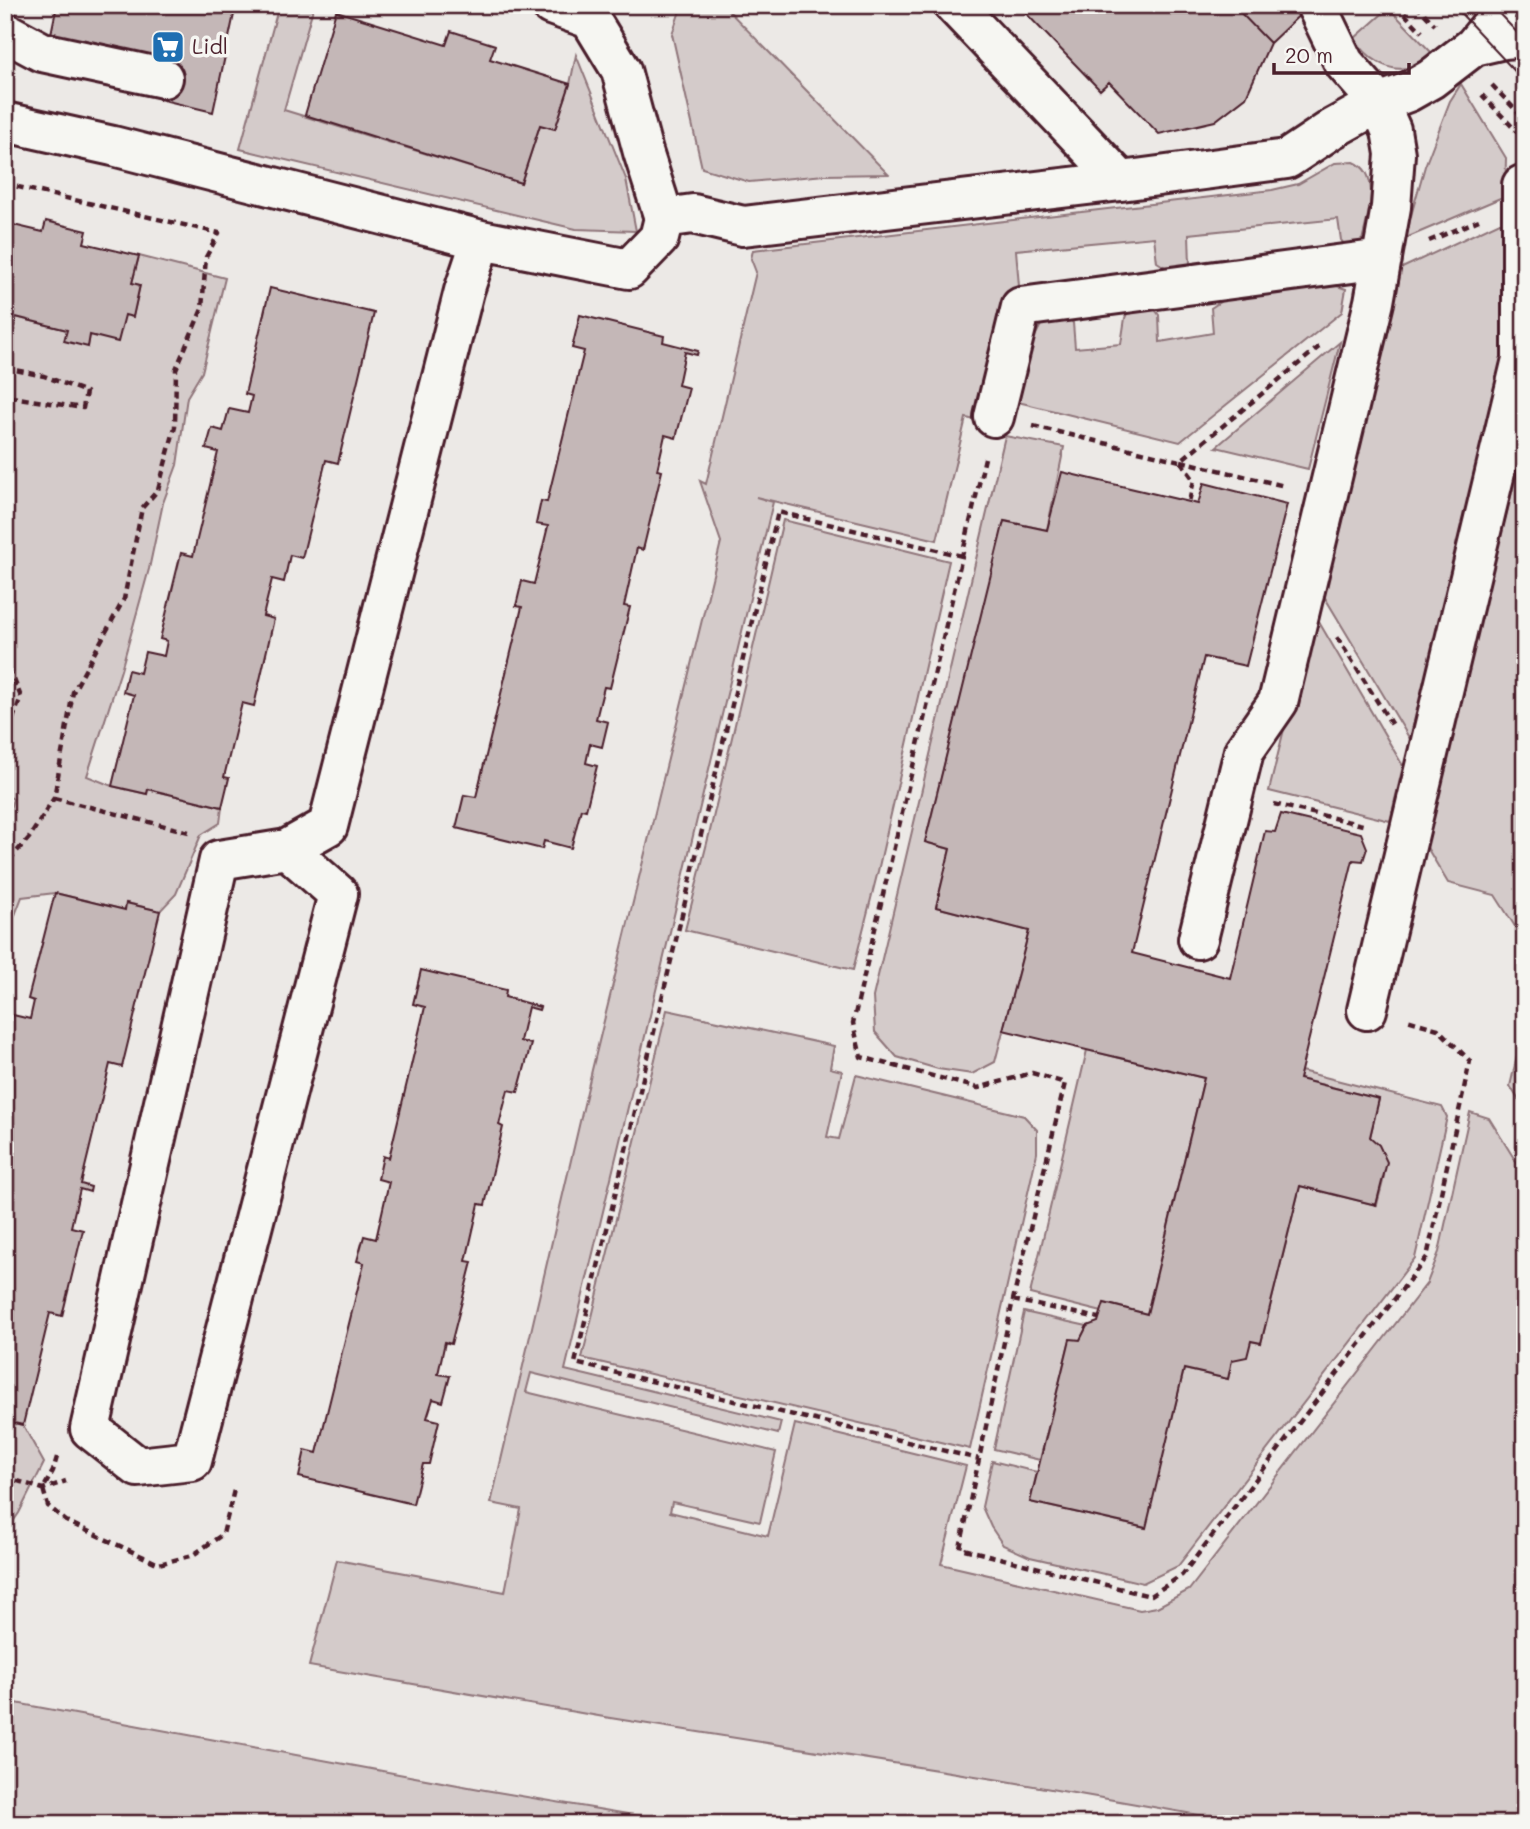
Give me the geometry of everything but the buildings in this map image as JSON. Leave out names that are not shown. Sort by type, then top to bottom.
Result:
[{"type":"street","points":[[5,122],[113,146],[481,240],[629,269],[659,238],[664,218],[621,70],[590,19],[551,5]]},
{"type":"street","points":[[954,5],[1121,181]]},
{"type":"street","points":[[1198,939],[1244,751],[1278,702],[1374,302],[1391,207],[1395,154],[1391,130],[1378,103],[1345,63],[1316,5]]},
{"type":"street","points":[[1479,62],[1499,5]]},
{"type":"street","points":[[5,32],[41,52],[163,78]]},
{"type":"street","points":[[664,218],[693,214],[743,226],[1287,159],[1378,103],[1408,92],[1431,79],[1479,62],[1496,41],[1525,37]]},
{"type":"street","points":[[1367,1010],[1522,359],[1522,185]]},
{"type":"street","points":[[287,849],[338,894],[192,1461],[138,1467],[90,1429],[219,860],[287,849],[328,826],[464,291],[481,240]]},
{"type":"street","points":[[994,417],[1021,307],[1382,259]]},
{"type":"path","points":[[1396,5],[1429,39]]},
{"type":"path","points":[[1479,62],[1525,120]]},
{"type":"path","points":[[1474,87],[1525,140]]},
{"type":"path","points":[[5,184],[219,233],[206,257],[202,309],[176,369],[175,427],[158,490],[142,508],[124,599],[73,692],[54,798],[29,838],[10,859],[5,872]]},
{"type":"path","points":[[1180,461],[1320,346]]},
{"type":"path","points":[[5,368],[44,376],[86,392],[83,408],[5,396]]},
{"type":"path","points":[[1327,495],[994,417],[853,1023],[861,1056],[978,1088],[1032,1073],[1065,1083],[1013,1300],[960,1548],[1150,1596],[1182,1575],[1427,1257],[1470,1061]]},
{"type":"path","points":[[1180,461],[1194,480],[1189,502]]},
{"type":"path","points":[[962,556],[778,512],[575,1363],[979,1459]]},
{"type":"path","points":[[1305,586],[1423,775]]},
{"type":"path","points":[[5,657],[21,697],[5,740]]},
{"type":"path","points":[[1234,794],[1409,836]]},
{"type":"path","points":[[54,798],[193,833]]},
{"type":"path","points":[[1013,1300],[1099,1318]]},
{"type":"path","points":[[5,1477],[43,1489],[66,1481]]},
{"type":"path","points":[[43,1489],[48,1506],[66,1521],[159,1564],[193,1555],[223,1534],[235,1486]]},
{"type":"shaded area","points":[[279,5],[314,5],[284,110],[521,183],[540,125],[555,129],[570,84],[576,55],[626,179],[636,231],[576,229],[240,149]]},
{"type":"shaded area","points":[[682,5],[723,5],[888,174],[825,175],[749,182],[702,168],[672,34]]},
{"type":"shaded area","points":[[1375,5],[1386,5],[1431,52],[1413,66],[1396,69],[1372,58],[1355,38],[1382,14]]},
{"type":"shaded area","points":[[1461,84],[1506,158],[1505,196],[1406,238],[1425,166],[1450,101]]},
{"type":"shaded area","points":[[1354,162],[1363,168],[1368,177],[1371,199],[1361,245],[1349,250],[1341,240],[1338,219],[1189,234],[1190,265],[1180,269],[1169,269],[1157,262],[1154,237],[1016,250],[1019,286],[984,422],[966,418],[937,540],[756,497],[773,502],[565,1370],[781,1422],[778,1434],[531,1373],[526,1392],[776,1452],[760,1522],[672,1502],[670,1512],[768,1536],[795,1424],[966,1466],[941,1564],[1140,1610],[1157,1607],[1189,1590],[1427,1283],[1439,1252],[1470,1112],[1489,1118],[1525,1176],[1525,1824],[1250,1824],[309,1666],[337,1560],[505,1592],[521,1509],[491,1503],[592,1070],[721,542],[700,481],[706,484],[756,272],[751,259],[753,250],[1272,190],[1298,184],[1335,163]]},
{"type":"shaded area","points":[[1502,221],[1509,355],[1414,746],[1321,591],[1400,269]]},
{"type":"shaded area","points":[[139,256],[225,278],[202,372],[187,397],[177,465],[163,503],[149,569],[121,670],[87,776],[112,786],[147,794],[148,789],[222,807],[220,823],[201,835],[176,894],[160,911],[127,903],[125,910],[55,893],[22,897],[5,941],[5,825],[13,799],[5,794],[5,328],[13,329],[16,317],[67,330],[65,341],[88,346],[90,335],[125,315],[133,316],[140,285],[132,283]]},
{"type":"shaded area","points":[[1322,281],[1346,289],[1342,312],[1180,442],[1018,402],[1030,346],[1043,321],[1068,317],[1073,323],[1075,348],[1121,344],[1129,309],[1153,307],[1159,315],[1160,342],[1213,333],[1211,308],[1223,300]]},
{"type":"shaded area","points":[[1340,342],[1308,469],[1216,447]]},
{"type":"shaded area","points":[[1005,436],[1064,447],[1047,530],[1005,521],[925,842],[950,849],[936,907],[1029,931],[995,1062],[972,1074],[938,1069],[897,1057],[875,1032],[873,997]]},
{"type":"shaded area","points":[[1525,442],[1525,942],[1495,895],[1448,883],[1422,839]]},
{"type":"shaded area","points":[[783,520],[949,561],[853,970],[685,930]]},
{"type":"shaded area","points":[[1316,617],[1403,766],[1390,821],[1269,791],[1285,725],[1298,709]]},
{"type":"shaded area","points":[[667,1010],[834,1046],[830,1068],[842,1071],[827,1137],[839,1139],[856,1075],[1024,1116],[1037,1130],[1037,1153],[970,1449],[582,1358]]},
{"type":"shaded area","points":[[1525,1022],[1525,1110],[1510,1086]]},
{"type":"shaded area","points":[[1087,1050],[1204,1078],[1147,1314],[1105,1303],[1102,1312],[1030,1294]]},
{"type":"shaded area","points":[[1301,1071],[1442,1107],[1447,1117],[1415,1258],[1178,1566],[1143,1583],[1030,1557],[1003,1545],[982,1507],[992,1461],[1037,1472],[1030,1502],[1145,1528],[1184,1369],[1228,1379],[1232,1360],[1251,1341],[1261,1343],[1300,1186],[1377,1205],[1385,1161],[1378,1145],[1370,1137],[1379,1099],[1299,1079]]},
{"type":"shaded area","points":[[1024,1312],[1087,1326],[1080,1340],[1070,1339],[1040,1460],[994,1449]]},
{"type":"shaded area","points":[[5,1421],[23,1425],[44,1463],[19,1513],[5,1533]]},
{"type":"shaded area","points":[[5,1701],[485,1790],[687,1824],[5,1824]]},
{"type":"tram line","points":[[1453,5],[1525,82]]},
{"type":"tram line","points":[[1491,5],[1525,41]]},
{"type":"place","name":"Lidl","points":[[168,47]]}]
